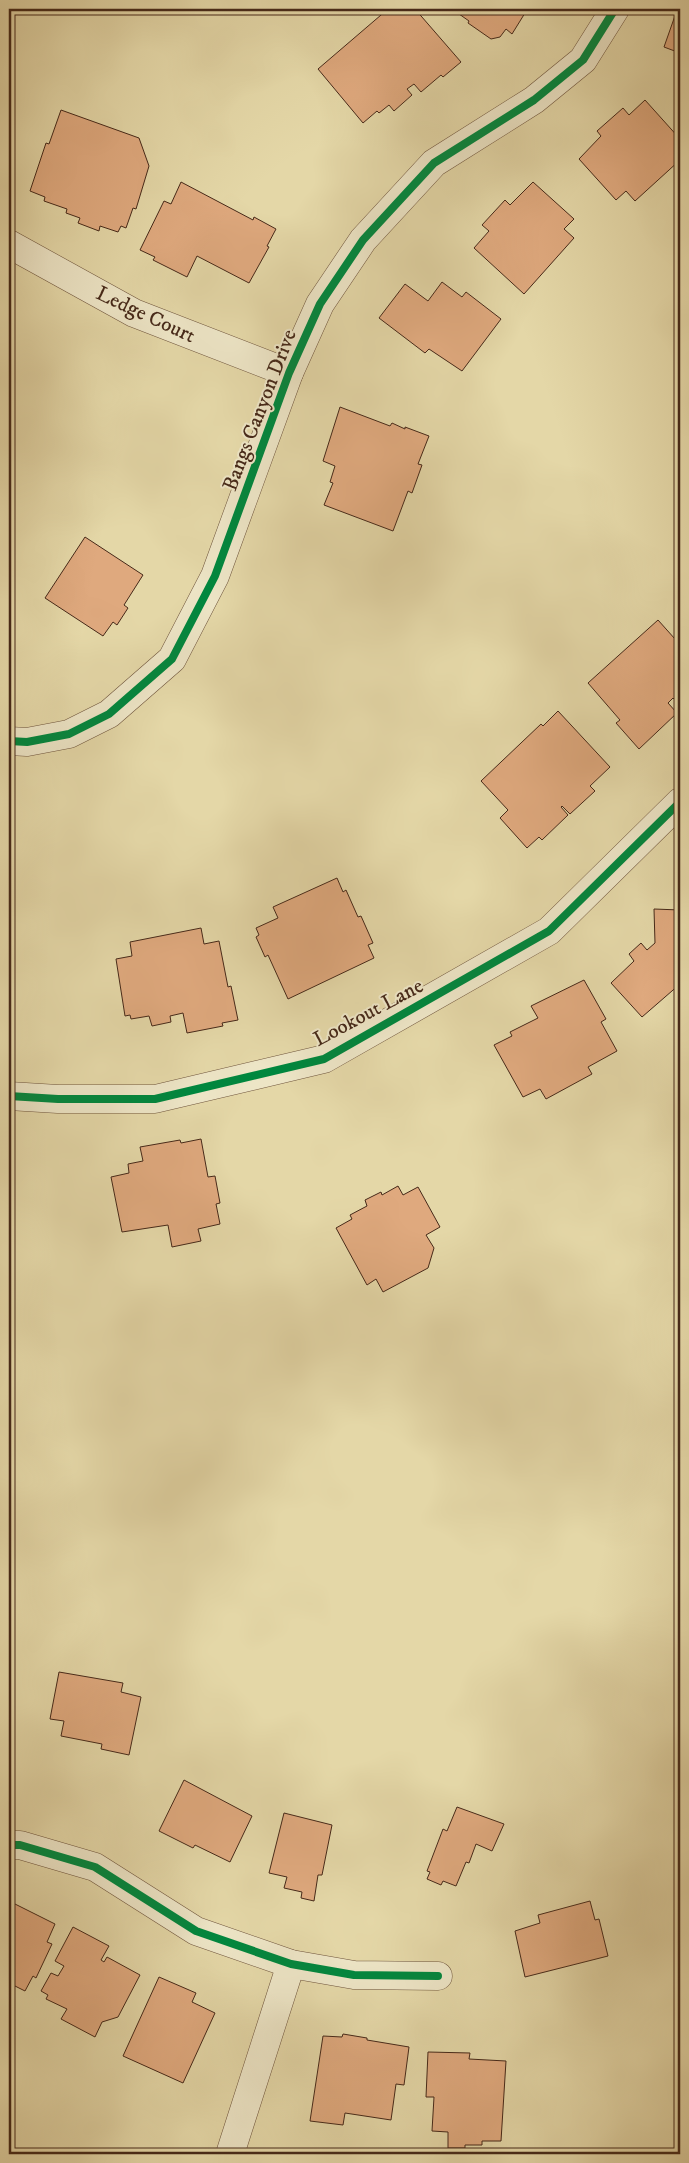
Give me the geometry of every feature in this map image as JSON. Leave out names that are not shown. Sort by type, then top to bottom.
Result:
[{"type":"street","name":"Bangs Canyon Drive","points":[[9,741],[27,742],[69,734],[109,714],[172,659],[215,576],[289,374],[320,304],[363,240],[434,163],[534,100],[583,60],[615,9]]},
{"type":"street","name":"Ledge Court","points":[[9,244],[134,313],[289,374]]},
{"type":"street","name":"Lookout Lane","points":[[9,1096],[58,1099],[155,1099],[324,1059],[549,931],[680,802]]},
{"type":"street","points":[[9,1845],[30,1848],[96,1867],[196,1931],[291,1964],[354,1976],[438,1976]]},
{"type":"street","points":[[230,2154],[291,1964]]},
{"type":"building","points":[[388,9],[415,9],[461,62],[443,77],[441,75],[421,92],[414,84],[407,89],[412,95],[394,111],[389,105],[379,113],[377,111],[363,123],[318,69]]},
{"type":"building","points":[[452,9],[523,9],[522,11],[525,13],[512,34],[506,29],[500,37],[491,39]]},
{"type":"building","points":[[677,10],[680,11],[680,53],[664,47]]},
{"type":"building","points":[[645,100],[680,139],[680,160],[635,201],[626,191],[616,200],[579,159],[601,136],[597,131],[623,108],[629,115]]},
{"type":"building","points":[[61,110],[139,138],[149,166],[136,209],[133,208],[126,228],[121,226],[118,232],[100,226],[99,231],[78,223],[80,218],[66,213],[67,209],[44,201],[45,197],[30,191],[46,143],[49,144]]},
{"type":"building","points":[[181,182],[253,220],[254,217],[276,229],[267,246],[269,247],[249,283],[197,256],[187,277],[153,260],[155,257],[140,250],[164,201],[171,204]]},
{"type":"building","points":[[533,182],[574,219],[564,229],[574,238],[524,294],[474,248],[489,231],[482,225],[505,200],[510,205]]},
{"type":"building","points":[[442,282],[462,297],[466,292],[501,319],[462,371],[429,349],[425,353],[379,318],[405,284],[428,301]]},
{"type":"building","points":[[340,407],[390,426],[392,423],[429,436],[418,464],[422,465],[412,493],[408,491],[393,531],[324,505],[333,483],[330,482],[335,466],[323,461]]},
{"type":"building","points":[[85,537],[143,575],[124,605],[128,608],[117,625],[113,622],[103,636],[45,598]]},
{"type":"building","points":[[658,620],[675,639],[677,637],[680,641],[680,697],[676,701],[673,698],[668,703],[677,713],[639,749],[616,723],[620,720],[588,683]]},
{"type":"building","points":[[558,711],[610,767],[590,786],[595,791],[570,814],[562,806],[568,815],[542,840],[539,837],[527,848],[500,818],[508,810],[481,781],[541,724],[543,726]]},
{"type":"building","points":[[337,878],[343,892],[346,890],[358,917],[361,916],[373,943],[368,945],[374,958],[288,999],[268,955],[265,957],[256,937],[259,935],[256,928],[278,918],[273,907]]},
{"type":"building","points":[[654,909],[680,910],[680,984],[642,1017],[611,983],[634,961],[629,954],[641,943],[647,950],[655,943]]},
{"type":"building","points":[[201,928],[204,944],[219,941],[228,987],[231,986],[238,1020],[222,1023],[223,1026],[187,1033],[183,1013],[170,1016],[171,1022],[152,1026],[149,1016],[131,1019],[130,1015],[125,1016],[116,959],[132,956],[130,942]]},
{"type":"building","points":[[584,980],[606,1019],[601,1022],[617,1051],[588,1067],[592,1074],[546,1099],[540,1089],[523,1097],[494,1045],[512,1036],[510,1032],[538,1018],[531,1006]]},
{"type":"building","points":[[201,1139],[208,1177],[215,1176],[220,1203],[216,1204],[220,1224],[198,1229],[201,1241],[172,1247],[168,1225],[122,1232],[111,1177],[129,1173],[128,1164],[143,1161],[140,1147],[180,1140],[181,1143]]},
{"type":"building","points":[[398,1186],[403,1195],[418,1187],[440,1227],[426,1235],[434,1248],[428,1268],[383,1292],[376,1279],[367,1285],[336,1228],[352,1219],[350,1215],[367,1206],[365,1200],[381,1192],[382,1195]]},
{"type":"building","points":[[59,1672],[123,1683],[121,1692],[141,1697],[129,1755],[101,1749],[102,1744],[61,1736],[64,1721],[50,1719]]},
{"type":"building","points":[[184,1780],[252,1816],[230,1862],[195,1845],[193,1848],[159,1831]]},
{"type":"building","points":[[457,1807],[504,1824],[492,1851],[476,1844],[469,1863],[466,1862],[456,1886],[443,1881],[441,1885],[427,1879],[430,1872],[427,1871],[443,1829],[447,1831]]},
{"type":"building","points":[[284,1813],[332,1825],[322,1875],[318,1875],[314,1901],[301,1898],[302,1892],[284,1888],[287,1877],[269,1873]]},
{"type":"building","points":[[9,1901],[55,1924],[47,1942],[52,1944],[36,1978],[33,1976],[25,1991],[9,1983]]},
{"type":"building","points":[[590,1901],[595,1920],[599,1919],[608,1956],[525,1977],[515,1931],[540,1923],[538,1915]]},
{"type":"building","points":[[73,1927],[109,1946],[101,1960],[104,1962],[107,1957],[140,1975],[118,2017],[102,2022],[95,2037],[61,2019],[67,2009],[46,1999],[48,1995],[41,1991],[51,1973],[58,1976],[64,1966],[55,1961]]},
{"type":"building","points":[[159,1977],[196,1993],[192,2002],[215,2013],[183,2083],[123,2056]]},
{"type":"building","points":[[343,2034],[409,2047],[404,2085],[396,2084],[391,2120],[345,2113],[343,2125],[310,2121],[323,2036],[342,2037]]},
{"type":"building","points":[[428,2052],[470,2053],[469,2059],[506,2061],[501,2141],[482,2141],[482,2145],[448,2148],[448,2132],[432,2131],[434,2097],[426,2097]]},
{"type":"cycle path","points":[[9,741],[27,742],[69,734],[109,714],[172,659],[215,576],[289,373],[320,304],[363,240],[434,163],[534,100],[583,60],[615,9]]},
{"type":"cycle path","points":[[9,1096],[58,1099],[155,1099],[324,1059],[549,931],[680,802]]},
{"type":"cycle path","points":[[9,1845],[20,1845],[95,1867],[196,1931],[291,1964],[354,1975],[438,1976]]}]
